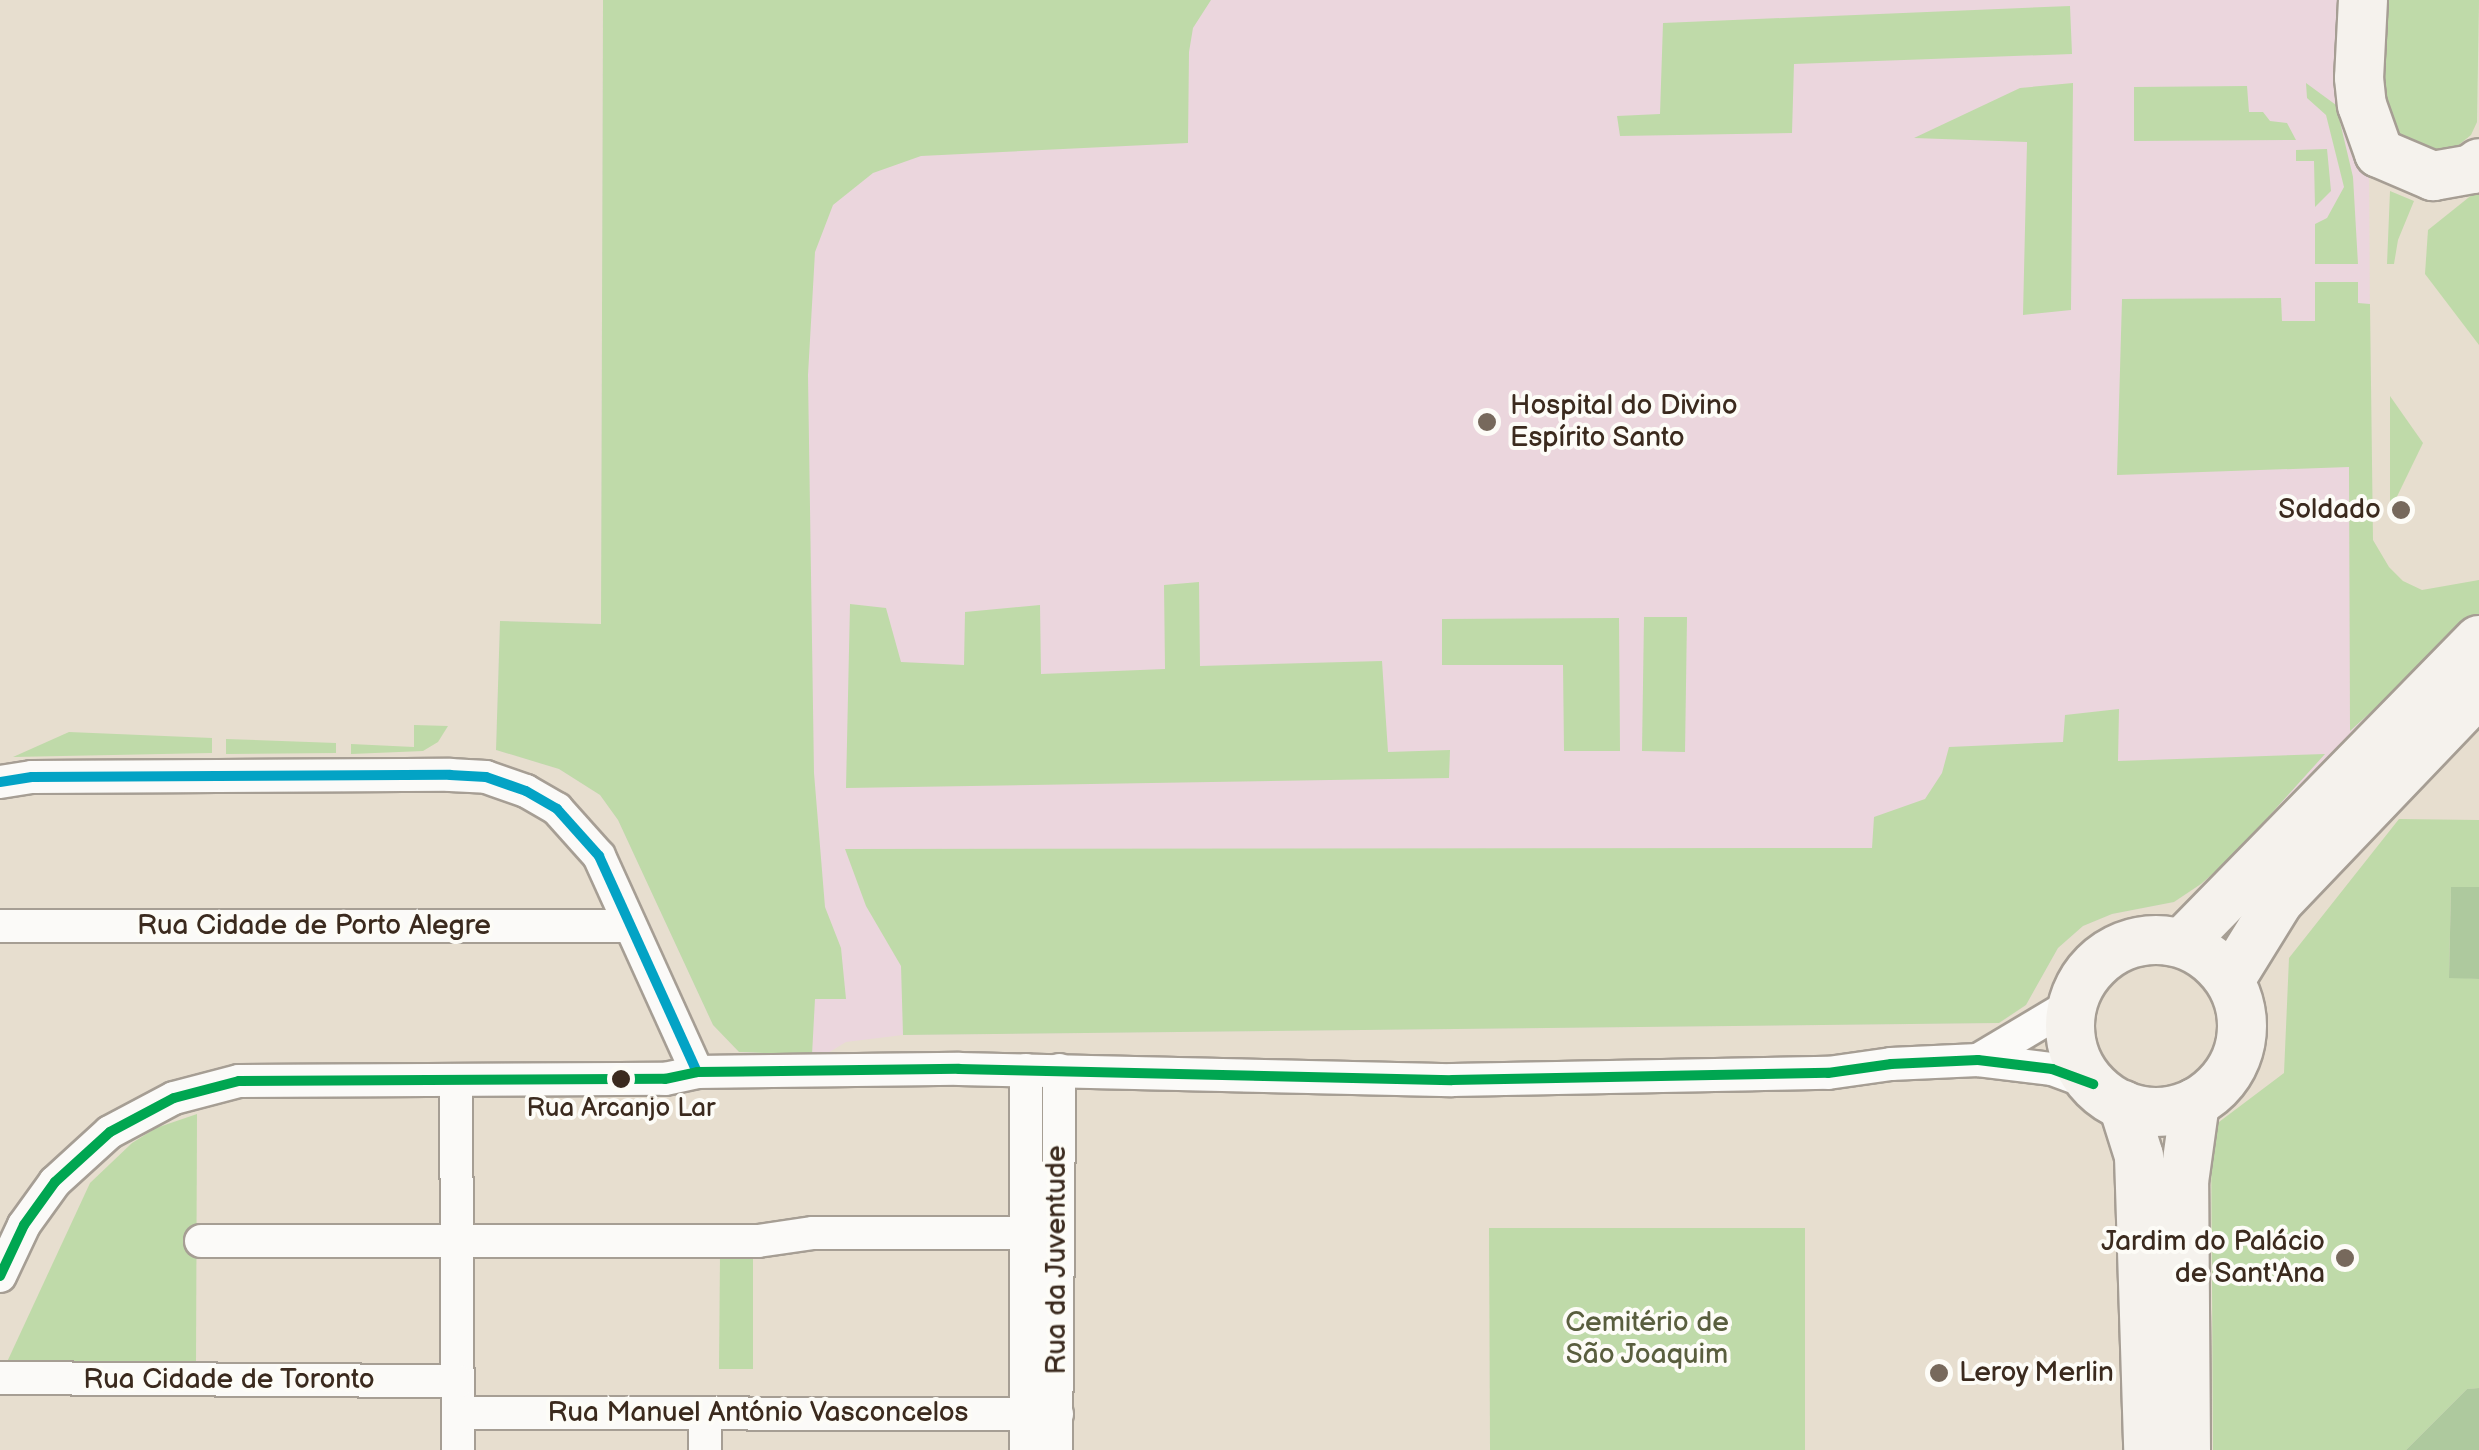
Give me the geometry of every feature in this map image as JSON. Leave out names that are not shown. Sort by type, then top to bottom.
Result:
[{"type":"main road","points":[[2364,0],[2359,78],[2362,106],[2378,153],[2433,176],[2477,167]]},
{"type":"main road","points":[[2182,943],[2479,640]]},
{"type":"main road","points":[[2230,980],[2279,901],[2479,692]]},
{"type":"main road","points":[[2108,1095],[2159,1111],[2195,1103],[2227,1074],[2243,1035],[2241,1006],[2230,980],[2209,958],[2182,943],[2154,939],[2114,951],[2084,978],[2072,1004],[2070,1032],[2077,1060],[2108,1095],[2139,1156],[2148,1450]]},
{"type":"main road","points":[[2186,1450],[2184,1182],[2195,1103]]},
{"type":"street","points":[[0,782],[32,777],[465,776],[486,777],[526,791],[578,828],[599,856],[696,1072]]},
{"type":"street","name":"Rua Cidade de Porto Alegre","points":[[0,926],[629,926]]},
{"type":"street","points":[[1978,1060],[2072,1004]]},
{"type":"street","points":[[0,1276],[24,1226],[68,1167],[110,1132],[174,1098],[240,1082],[665,1079],[696,1072],[1026,1070],[1452,1080],[1828,1073],[1891,1064],[1978,1060],[2052,1070],[2108,1095]]},
{"type":"street","name":"Rua da Juventude","points":[[1026,1070],[1028,1233],[1042,1414],[1056,1450]]},
{"type":"street","name":"Rua da Juventude","points":[[1026,1450],[1042,1414],[1059,1070]]},
{"type":"street","points":[[456,1080],[458,1450]]},
{"type":"street","points":[[202,1241],[743,1241],[813,1234],[1028,1233]]},
{"type":"street","name":"Rua Cidade de Toronto","points":[[0,1378],[458,1397]]},
{"type":"street","name":"Rua Manuel António Vasconcelos","points":[[458,1397],[705,1415],[1042,1414]]},
{"type":"street","points":[[705,1415],[706,1450]]},
{"type":"shaded area","name":"Hospital do Divino Espírito Santo","points":[[603,0],[2350,0],[2369,174],[2372,712],[2201,884],[2174,902],[2112,914],[2083,926],[2058,948],[2026,1005],[1999,1023],[903,1035],[846,1042],[828,1053],[782,1057],[739,1052],[713,1025],[618,820],[600,795],[559,769],[496,750],[500,621],[601,624]]},
{"type":"green space","points":[[603,0],[1211,0],[1193,28],[1189,52],[1188,143],[921,156],[873,173],[833,205],[815,252],[808,375],[814,773],[825,907],[841,948],[846,999],[815,999],[812,1055],[739,1052],[713,1025],[618,820],[600,795],[559,769],[496,750],[500,621],[601,624]]},
{"type":"green space","points":[[2383,0],[2479,0],[2477,122],[2471,135],[2450,152],[2436,155],[2398,143],[2382,106]]},
{"type":"green space","points":[[2070,6],[2072,54],[1794,64],[1792,133],[1620,136],[1617,116],[1660,114],[1663,23]]},
{"type":"green space","points":[[2073,83],[2071,310],[2023,315],[2027,142],[1914,138],[2020,88]]},
{"type":"green space","points":[[2306,83],[2336,105],[2353,177],[2358,264],[2315,264],[2315,224],[2327,218],[2344,187],[2326,115],[2307,98]]},
{"type":"green space","points":[[2247,86],[2249,112],[2263,112],[2270,121],[2287,123],[2296,140],[2134,141],[2134,87]]},
{"type":"green space","points":[[2327,149],[2331,191],[2315,207],[2314,161],[2296,161],[2296,150]]},
{"type":"green space","points":[[2390,191],[2414,201],[2398,240],[2394,264],[2387,264]]},
{"type":"green space","points":[[2473,194],[2479,194],[2479,345],[2425,274],[2428,230]]},
{"type":"green space","points":[[2315,282],[2358,282],[2358,303],[2370,304],[2373,540],[2389,567],[2403,581],[2422,590],[2479,580],[2479,614],[2350,731],[2349,467],[2117,475],[2122,299],[2281,298],[2282,321],[2315,321]]},
{"type":"green space","points":[[2390,396],[2423,443],[2390,511]]},
{"type":"green space","points":[[1199,582],[1200,666],[1382,661],[1388,752],[1450,750],[1449,778],[846,788],[850,604],[886,608],[901,662],[964,665],[965,612],[1040,605],[1041,674],[1165,669],[1164,585]]},
{"type":"green space","points":[[1644,617],[1687,617],[1685,752],[1642,751]]},
{"type":"green space","points":[[1619,618],[1620,751],[1564,751],[1563,665],[1442,665],[1442,619]]},
{"type":"green space","points":[[2119,709],[2118,761],[2325,754],[2233,856],[2201,884],[2174,902],[2112,914],[2083,926],[2058,948],[2026,1005],[1999,1023],[903,1035],[901,966],[866,906],[845,849],[1872,848],[1874,817],[1925,799],[1942,773],[1949,747],[2063,742],[2065,715]]},
{"type":"green space","points":[[414,725],[448,726],[438,742],[423,751],[351,754],[351,744],[414,747]]},
{"type":"green space","points":[[69,732],[212,738],[212,753],[13,757]]},
{"type":"green space","points":[[226,739],[336,743],[336,753],[226,754]]},
{"type":"green space","name":"Jardim do Palácio de Sant'Ana","points":[[2399,819],[2479,820],[2479,887],[2451,887],[2449,977],[2479,979],[2479,1388],[2467,1389],[2406,1450],[2213,1450],[2211,1128],[2284,1073],[2289,958]]},
{"type":"green space","points":[[2451,887],[2479,887],[2479,979],[2449,978]]},
{"type":"green space","points":[[197,1114],[196,1367],[7,1362],[90,1183],[132,1143],[156,1128]]},
{"type":"green space","name":"Cemitério de São Joaquim","points":[[1489,1228],[1805,1228],[1805,1450],[1490,1450]]},
{"type":"green space","points":[[753,1254],[753,1369],[719,1369],[720,1255]]},
{"type":"green space","points":[[2479,1388],[2479,1450],[2406,1450],[2467,1389]]},
{"type":"transit line","points":[[0,782],[32,777],[450,775],[486,777],[526,791],[557,809],[599,856],[697,1072]]},
{"type":"transit line","points":[[0,1276],[24,1225],[55,1182],[110,1132],[174,1098],[239,1081],[665,1079],[697,1072],[959,1069],[1452,1080],[1828,1073],[1891,1064],[1978,1060],[2052,1069],[2093,1084]]},
{"type":"place","name":"Hospital do Divino Espírito Santo","points":[[1487,422]]},
{"type":"place","name":"Soldado","points":[[2401,510]]},
{"type":"place","name":"Rua Arcanjo Lar","points":[[621,1079]]},
{"type":"place","name":"Jardim do Palácio de Sant'Ana","points":[[2345,1258]]},
{"type":"place","name":"Leroy Merlin","points":[[1939,1373]]}]
